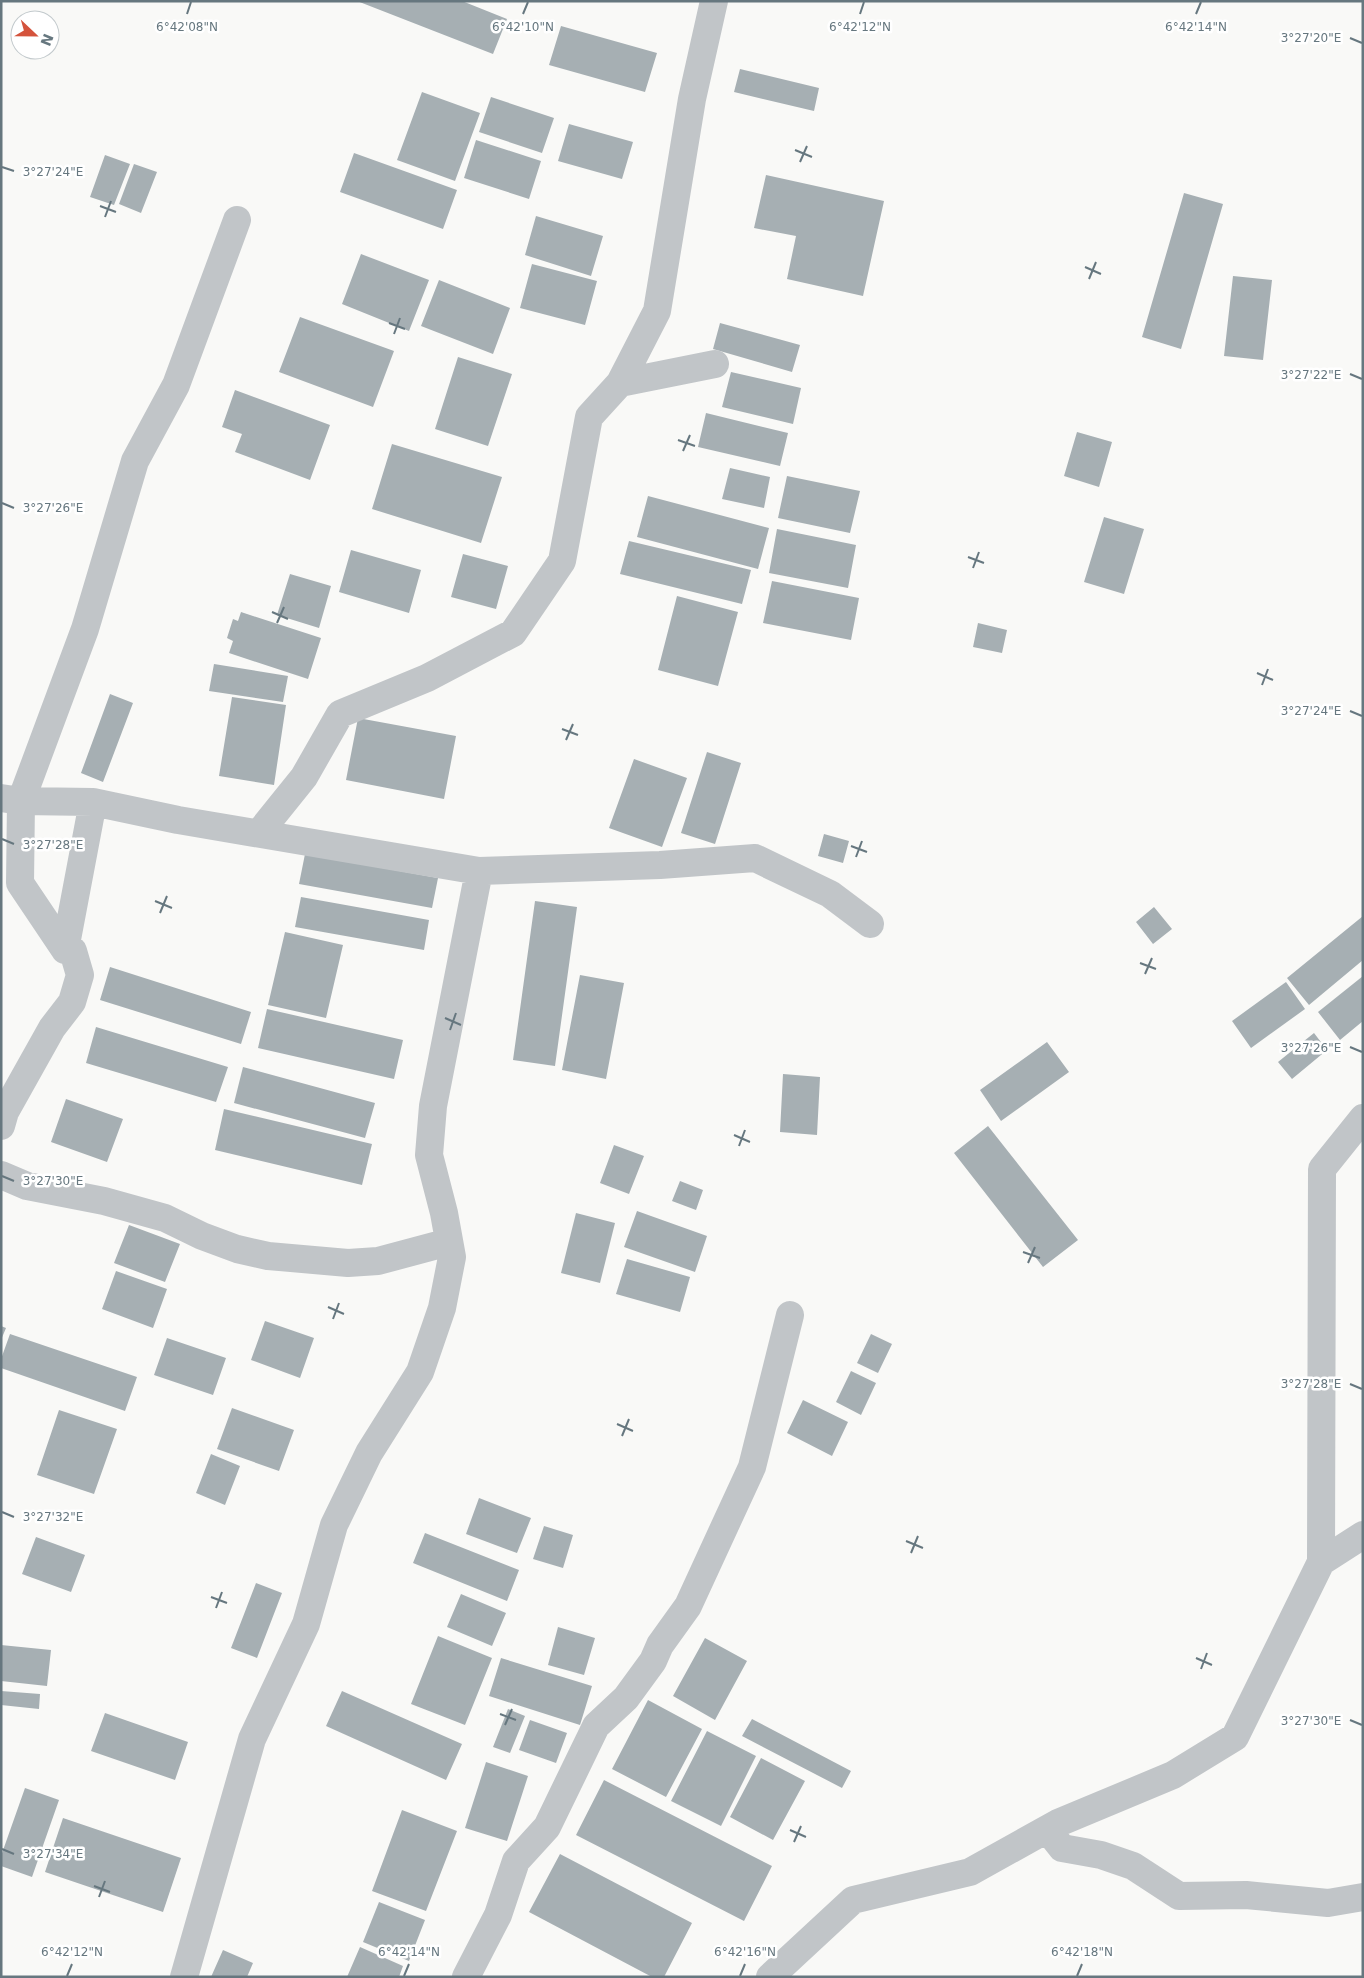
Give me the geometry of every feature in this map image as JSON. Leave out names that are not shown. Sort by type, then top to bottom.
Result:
[{"type":"street","points":[[259,833],[304,777],[340,714],[427,678],[513,633],[562,561],[589,417],[620,383],[657,311],[692,99],[714,1]]},
{"type":"street","points":[[1,1126],[5,1112],[52,1028],[72,1002],[80,975],[73,951],[65,950],[20,883],[11,799],[85,629],[135,461],[176,385],[237,220]]},
{"type":"street","points":[[620,383],[715,364]]},
{"type":"street","points":[[11,799],[93,802],[178,820],[479,871],[660,865],[756,858],[830,894],[870,924]]},
{"type":"street","points":[[65,950],[93,802]]},
{"type":"street","points":[[184,1977],[252,1739],[306,1624],[334,1524],[369,1453],[420,1372],[442,1308],[452,1257],[444,1213],[429,1155],[433,1106],[479,871]]},
{"type":"street","points":[[770,1977],[853,1900],[970,1872],[1047,1829],[1173,1775],[1235,1737],[1321,1562],[1322,1169],[1363,1118]]},
{"type":"street","points":[[1,1175],[27,1186],[104,1201],[165,1218],[202,1236],[237,1249],[268,1256],[348,1263],[378,1261],[449,1242]]},
{"type":"street","points":[[466,1977],[498,1915],[516,1861],[547,1828],[596,1726],[626,1698],[653,1661],[660,1645],[688,1606],[752,1467],[790,1315]]},
{"type":"street","points":[[1321,1562],[1363,1536]]},
{"type":"street","points":[[1047,1829],[1062,1848],[1101,1855],[1133,1866],[1179,1896],[1246,1895],[1328,1903],[1363,1897]]},
{"type":"building","points":[[357,1],[462,1],[507,19],[493,54]]},
{"type":"building","points":[[561,26],[657,53],[645,92],[549,65]]},
{"type":"building","points":[[740,69],[819,88],[814,111],[734,92]]},
{"type":"building","points":[[422,92],[480,113],[455,181],[397,160]]},
{"type":"building","points":[[491,97],[554,118],[542,153],[479,132]]},
{"type":"building","points":[[569,124],[633,142],[622,179],[558,161]]},
{"type":"building","points":[[476,140],[541,161],[529,199],[464,178]]},
{"type":"building","points":[[354,153],[457,190],[443,229],[340,192]]},
{"type":"building","points":[[105,155],[130,164],[114,205],[90,197]]},
{"type":"building","points":[[134,164],[157,172],[141,213],[119,204]]},
{"type":"building","points":[[766,175],[884,201],[863,296],[787,279],[796,236],[754,228]]},
{"type":"building","points":[[1184,193],[1223,204],[1181,349],[1142,337]]},
{"type":"building","points":[[536,216],[603,236],[591,276],[525,255]]},
{"type":"building","points":[[361,254],[429,280],[409,331],[342,304]]},
{"type":"building","points":[[532,264],[597,281],[585,325],[520,308]]},
{"type":"building","points":[[1233,276],[1272,280],[1263,360],[1224,356]]},
{"type":"building","points":[[439,280],[510,308],[493,354],[421,326]]},
{"type":"building","points":[[300,317],[394,351],[373,407],[279,372]]},
{"type":"building","points":[[720,323],[800,345],[792,372],[713,349]]},
{"type":"building","points":[[458,357],[512,374],[488,446],[435,429]]},
{"type":"building","points":[[731,372],[801,388],[793,424],[722,407]]},
{"type":"building","points":[[235,390],[330,425],[310,480],[235,452],[242,434],[222,427]]},
{"type":"building","points":[[706,413],[788,433],[780,466],[698,447]]},
{"type":"building","points":[[1077,432],[1112,442],[1099,487],[1064,476]]},
{"type":"building","points":[[392,444],[502,477],[481,543],[372,509]]},
{"type":"building","points":[[730,468],[770,477],[764,508],[722,499]]},
{"type":"building","points":[[787,476],[860,491],[850,533],[778,518]]},
{"type":"building","points":[[648,496],[769,528],[758,569],[637,537]]},
{"type":"building","points":[[1104,517],[1144,529],[1124,594],[1084,582]]},
{"type":"building","points":[[777,529],[856,545],[848,588],[769,573]]},
{"type":"building","points":[[629,541],[751,570],[742,604],[620,574]]},
{"type":"building","points":[[351,550],[421,570],[409,613],[339,592]]},
{"type":"building","points":[[463,554],[508,566],[496,609],[451,597]]},
{"type":"building","points":[[290,574],[331,586],[319,628],[277,615]]},
{"type":"building","points":[[772,581],[859,598],[851,640],[763,623]]},
{"type":"building","points":[[677,596],[738,612],[718,686],[658,670]]},
{"type":"building","points":[[241,612],[321,638],[308,679],[229,653],[233,641],[227,638],[233,619],[238,621]]},
{"type":"building","points":[[978,623],[1007,630],[1002,653],[973,647]]},
{"type":"building","points":[[214,664],[288,676],[283,702],[209,691]]},
{"type":"building","points":[[110,694],[133,703],[103,782],[81,773]]},
{"type":"building","points":[[232,697],[286,705],[274,785],[219,776]]},
{"type":"building","points":[[358,718],[456,736],[444,799],[346,780]]},
{"type":"building","points":[[707,752],[741,763],[715,844],[681,833]]},
{"type":"building","points":[[634,759],[687,778],[662,847],[609,828]]},
{"type":"building","points":[[824,834],[849,841],[843,863],[818,856]]},
{"type":"building","points":[[305,854],[438,878],[432,908],[299,884]]},
{"type":"building","points":[[301,897],[429,920],[424,950],[295,927]]},
{"type":"building","points":[[535,901],[577,907],[555,1066],[513,1060]]},
{"type":"building","points":[[1154,907],[1172,929],[1153,944],[1136,922]]},
{"type":"building","points":[[1363,916],[1363,960],[1309,1005],[1287,978]]},
{"type":"building","points":[[285,932],[343,945],[326,1018],[268,1005]]},
{"type":"building","points":[[110,967],[251,1012],[241,1044],[100,1000]]},
{"type":"building","points":[[580,975],[624,983],[606,1079],[562,1070]]},
{"type":"building","points":[[1363,976],[1363,1021],[1340,1040],[1318,1012]]},
{"type":"building","points":[[1286,982],[1305,1009],[1251,1048],[1232,1021]]},
{"type":"building","points":[[267,1009],[403,1040],[394,1079],[258,1048]]},
{"type":"building","points":[[96,1027],[228,1067],[216,1102],[86,1063]]},
{"type":"building","points":[[1314,1033],[1327,1050],[1292,1079],[1278,1062]]},
{"type":"building","points":[[1047,1042],[1069,1072],[1001,1121],[980,1090]]},
{"type":"building","points":[[243,1067],[375,1103],[365,1138],[234,1103]]},
{"type":"building","points":[[783,1074],[820,1077],[817,1135],[780,1132]]},
{"type":"building","points":[[66,1099],[123,1119],[107,1162],[51,1142]]},
{"type":"building","points":[[224,1109],[372,1144],[362,1185],[215,1150]]},
{"type":"building","points":[[988,1126],[1078,1240],[1043,1267],[954,1153]]},
{"type":"building","points":[[614,1145],[644,1156],[629,1194],[600,1183]]},
{"type":"building","points":[[680,1181],[703,1190],[696,1210],[672,1201]]},
{"type":"building","points":[[637,1211],[707,1236],[695,1272],[624,1247]]},
{"type":"building","points":[[576,1213],[615,1223],[600,1283],[561,1273]]},
{"type":"building","points":[[129,1225],[180,1244],[165,1282],[114,1263]]},
{"type":"building","points":[[627,1259],[690,1277],[680,1312],[616,1294]]},
{"type":"building","points":[[116,1271],[167,1289],[153,1328],[102,1309]]},
{"type":"building","points":[[265,1321],[314,1338],[300,1378],[251,1360]]},
{"type":"building","points":[[1,1326],[6,1328],[1,1340]]},
{"type":"building","points":[[10,1334],[137,1377],[125,1411],[1,1368],[1,1359]]},
{"type":"building","points":[[871,1334],[892,1344],[878,1373],[857,1363]]},
{"type":"building","points":[[167,1338],[226,1358],[213,1395],[154,1375]]},
{"type":"building","points":[[851,1371],[876,1383],[861,1415],[836,1402]]},
{"type":"building","points":[[803,1400],[848,1422],[832,1456],[787,1433]]},
{"type":"building","points":[[232,1408],[294,1430],[279,1471],[217,1449]]},
{"type":"building","points":[[59,1410],[117,1429],[94,1494],[37,1475]]},
{"type":"building","points":[[211,1454],[240,1466],[225,1505],[196,1493]]},
{"type":"building","points":[[479,1498],[531,1518],[517,1553],[466,1534]]},
{"type":"building","points":[[544,1526],[573,1535],[563,1568],[533,1559]]},
{"type":"building","points":[[425,1533],[519,1570],[507,1601],[413,1563]]},
{"type":"building","points":[[36,1537],[85,1555],[71,1592],[22,1574]]},
{"type":"building","points":[[256,1583],[282,1593],[257,1658],[231,1648]]},
{"type":"building","points":[[461,1594],[506,1613],[492,1646],[447,1627]]},
{"type":"building","points":[[558,1627],[595,1638],[584,1675],[548,1665]]},
{"type":"building","points":[[438,1636],[492,1658],[465,1725],[411,1704]]},
{"type":"building","points":[[705,1638],[747,1661],[715,1720],[673,1696]]},
{"type":"building","points":[[1,1645],[51,1650],[47,1686],[1,1681]]},
{"type":"building","points":[[501,1658],[592,1686],[580,1725],[489,1696]]},
{"type":"building","points":[[1,1691],[40,1694],[39,1709],[1,1705]]},
{"type":"building","points":[[342,1691],[462,1744],[446,1780],[326,1726]]},
{"type":"building","points":[[648,1700],[702,1729],[666,1797],[612,1769]]},
{"type":"building","points":[[508,1709],[525,1716],[510,1753],[493,1747]]},
{"type":"building","points":[[105,1713],[188,1742],[175,1780],[91,1751]]},
{"type":"building","points":[[752,1719],[851,1771],[842,1788],[742,1736]]},
{"type":"building","points":[[530,1720],[567,1733],[556,1763],[519,1750]]},
{"type":"building","points":[[707,1731],[756,1756],[721,1826],[671,1801]]},
{"type":"building","points":[[761,1758],[805,1781],[773,1840],[730,1817]]},
{"type":"building","points":[[486,1762],[528,1776],[507,1841],[465,1828]]},
{"type":"building","points":[[604,1780],[772,1866],[744,1921],[576,1835]]},
{"type":"building","points":[[25,1788],[59,1800],[32,1877],[1,1866],[1,1856]]},
{"type":"building","points":[[402,1810],[457,1831],[426,1911],[372,1891]]},
{"type":"building","points":[[63,1818],[181,1858],[163,1912],[45,1872]]},
{"type":"building","points":[[560,1854],[692,1923],[664,1977],[652,1977],[529,1912]]},
{"type":"building","points":[[379,1902],[425,1920],[409,1961],[363,1942]]},
{"type":"building","points":[[360,1947],[403,1966],[399,1977],[347,1977]]},
{"type":"building","points":[[223,1950],[253,1963],[247,1977],[211,1977]]}]
